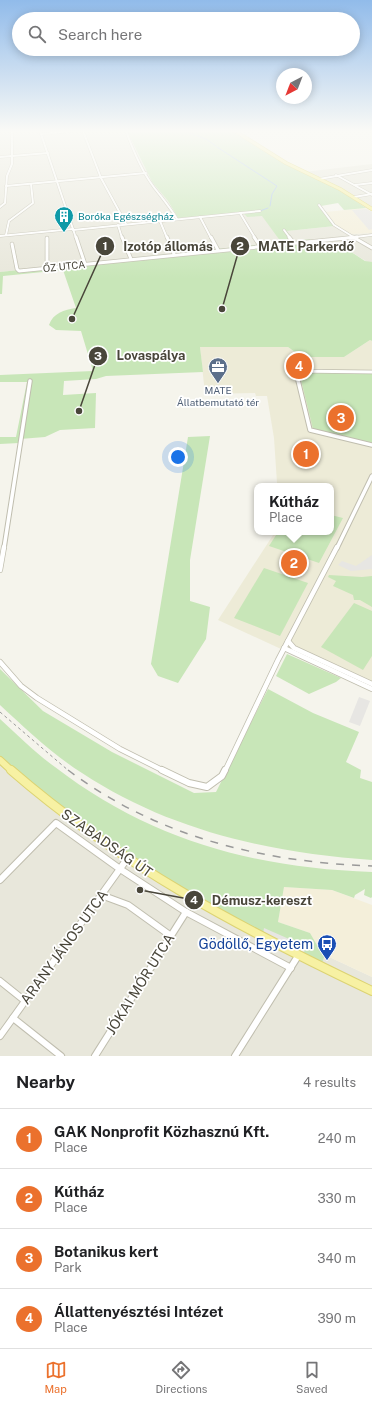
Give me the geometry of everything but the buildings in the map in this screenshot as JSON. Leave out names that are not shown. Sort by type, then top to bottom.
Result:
[{"type":"main road","points":[[321,180],[354,197],[372,209]]},
{"type":"main road","name":"SZABADSÁG ÚT","points":[[0,760],[66,815],[127,859],[212,911],[298,956],[372,991]]},
{"type":"street","points":[[0,207],[5,203],[8,180]]},
{"type":"street","points":[[6,186],[67,180]]},
{"type":"street","points":[[102,180],[126,224]]},
{"type":"street","points":[[150,180],[167,202],[177,219]]},
{"type":"street","points":[[346,180],[372,194]]},
{"type":"street","points":[[56,181],[85,264]]},
{"type":"street","points":[[355,185],[372,183]]},
{"type":"street","points":[[6,235],[9,221],[33,203],[31,184]]},
{"type":"street","points":[[354,197],[372,194]]},
{"type":"street","points":[[0,203],[5,203]]},
{"type":"street","points":[[319,206],[334,226],[372,248]]},
{"type":"street","points":[[0,236],[260,211]]},
{"type":"street","points":[[240,213],[248,223],[260,246]]},
{"type":"street","points":[[200,217],[208,228],[211,238],[218,250]]},
{"type":"street","points":[[160,221],[174,254]]},
{"type":"street","points":[[118,225],[131,260]]},
{"type":"street","points":[[284,230],[293,242]]},
{"type":"street","name":"ŐZ UTCA","points":[[12,244],[18,270],[372,235]]},
{"type":"street","points":[[47,238],[48,244],[45,260],[47,268]]},
{"type":"street","points":[[372,372],[296,370],[310,430],[372,445]]},
{"type":"street","points":[[0,567],[30,381]]},
{"type":"street","points":[[0,662],[21,686],[53,710],[120,749],[189,783],[207,786],[213,784],[222,776],[284,648],[335,552],[372,476]]},
{"type":"street","points":[[288,641],[294,648],[349,676],[372,690]]},
{"type":"street","points":[[284,648],[349,676],[372,684]]},
{"type":"street","name":"SZABADSÁG ÚT","points":[[0,880],[56,823],[120,869],[186,912],[291,968]]},
{"type":"street","name":"ARANY JÁNOS UTCA","points":[[0,1036],[127,859]]},
{"type":"street","points":[[101,895],[128,905],[171,936]]},
{"type":"street","name":"JÓKAI MÓR UTCA","points":[[95,1056],[186,912]]},
{"type":"street","points":[[236,1056],[298,956]]},
{"type":"street","points":[[0,981],[26,1001]]},
{"type":"street","points":[[13,1018],[61,1056]]},
{"type":"shaded area","points":[[0,180],[151,180],[168,201],[177,217],[243,213],[247,217],[262,215],[282,242],[0,272]]},
{"type":"shaded area","points":[[319,180],[372,180],[372,212]]},
{"type":"shaded area","points":[[366,208],[372,212],[372,233],[352,234],[335,226],[325,212]]},
{"type":"shaded area","points":[[366,209],[372,212],[372,229],[369,230],[352,210]]},
{"type":"shaded area","points":[[335,226],[352,234],[372,233],[372,265],[339,244],[315,245],[310,239],[294,241],[287,231]]},
{"type":"shaded area","points":[[370,340],[372,341],[372,372],[313,429],[372,443],[372,691],[218,620],[273,535],[334,535],[334,483],[277,483],[274,438],[267,396],[256,396],[255,393],[205,394],[200,347],[288,347],[302,357],[344,357]]},
{"type":"shaded area","points":[[372,555],[372,569],[351,571],[338,565],[342,561],[356,566]]},
{"type":"shaded area","points":[[359,697],[370,701],[360,726],[349,722]]},
{"type":"shaded area","points":[[0,757],[322,962],[325,955],[372,977],[372,1056],[0,1056]]},
{"type":"shaded area","points":[[284,887],[332,890],[372,905],[372,977],[325,955],[310,933],[278,922]]},
{"type":"shaded area","points":[[264,928],[305,946],[304,954],[263,934]]},
{"type":"green space","points":[[151,180],[320,180],[338,189],[366,208],[344,210],[338,203],[321,206],[335,226],[287,231],[294,241],[310,239],[315,245],[339,244],[365,261],[372,262],[372,341],[370,340],[344,357],[302,357],[288,347],[200,347],[203,372],[106,376],[96,379],[64,381],[63,395],[96,393],[95,428],[60,430],[45,437],[20,439],[19,443],[0,444],[0,437],[16,437],[27,382],[0,382],[0,375],[93,371],[81,331],[56,330],[49,325],[56,315],[76,308],[63,270],[3,276],[2,294],[0,294],[0,272],[281,242],[262,216],[247,217],[243,213],[178,218],[168,201]]},
{"type":"green space","points":[[299,372],[372,372],[372,443],[313,429]]},
{"type":"green space","points":[[210,436],[190,560],[190,601],[210,607],[206,639],[178,683],[158,676],[151,664],[188,437]]},
{"type":"green space","points":[[334,516],[343,518],[334,535]]},
{"type":"green space","points":[[276,535],[334,535],[319,563],[269,546]]},
{"type":"green space","points":[[264,568],[308,583],[280,636],[234,618]]},
{"type":"green space","points":[[329,575],[362,577],[372,576],[372,607],[360,600],[354,600],[353,595],[333,586],[336,581],[328,577]]},
{"type":"green space","points":[[354,603],[372,611],[372,656],[363,670],[321,647]]},
{"type":"green space","points":[[287,654],[341,678],[336,682],[309,694],[276,676]]},
{"type":"green space","points":[[0,669],[43,711],[112,752],[194,793],[216,792],[268,689],[313,713],[359,732],[346,762],[361,770],[360,778],[372,782],[372,860],[334,857],[296,851],[221,835],[185,824],[149,810],[115,793],[60,758],[0,705]]},
{"type":"green space","points":[[0,719],[48,762],[91,792],[128,814],[166,831],[205,845],[245,856],[286,864],[372,872],[372,897],[371,898],[364,895],[365,889],[355,895],[354,898],[332,890],[284,887],[278,922],[310,933],[325,955],[322,963],[253,931],[139,863],[70,816],[0,757]]},
{"type":"waterway","points":[[268,180],[277,186],[272,194],[270,206]]},
{"type":"waterway","points":[[260,211],[268,208]]},
{"type":"railway","points":[[0,712],[69,771]]},
{"type":"railway","points":[[68,770],[102,793],[138,813],[174,829],[212,842],[251,852],[291,859],[372,866]]},
{"type":"place","name":"Boróka Egészségház","points":[[64,233]]},
{"type":"place","name":"MATE Parkerdő","points":[[222,309]]},
{"type":"place","name":"Izotóp állomás","points":[[72,319]]},
{"type":"place","name":"Állattenyésztési Intézet","points":[[299,366]]},
{"type":"place","name":"MATE Állatbemutató tér","points":[[218,384]]},
{"type":"place","name":"Lovaspálya","points":[[79,411]]},
{"type":"place","name":"Botanikus kert","points":[[341,418]]},
{"type":"place","name":"GAK Nonprofit Közhasznú Kft.","points":[[306,454]]},
{"type":"place","name":"Kútház","points":[[294,563]]},
{"type":"place","name":"Démusz-kereszt","points":[[140,890]]},
{"type":"place","name":"Gödöllő, Egyetem","points":[[327,961]]}]
